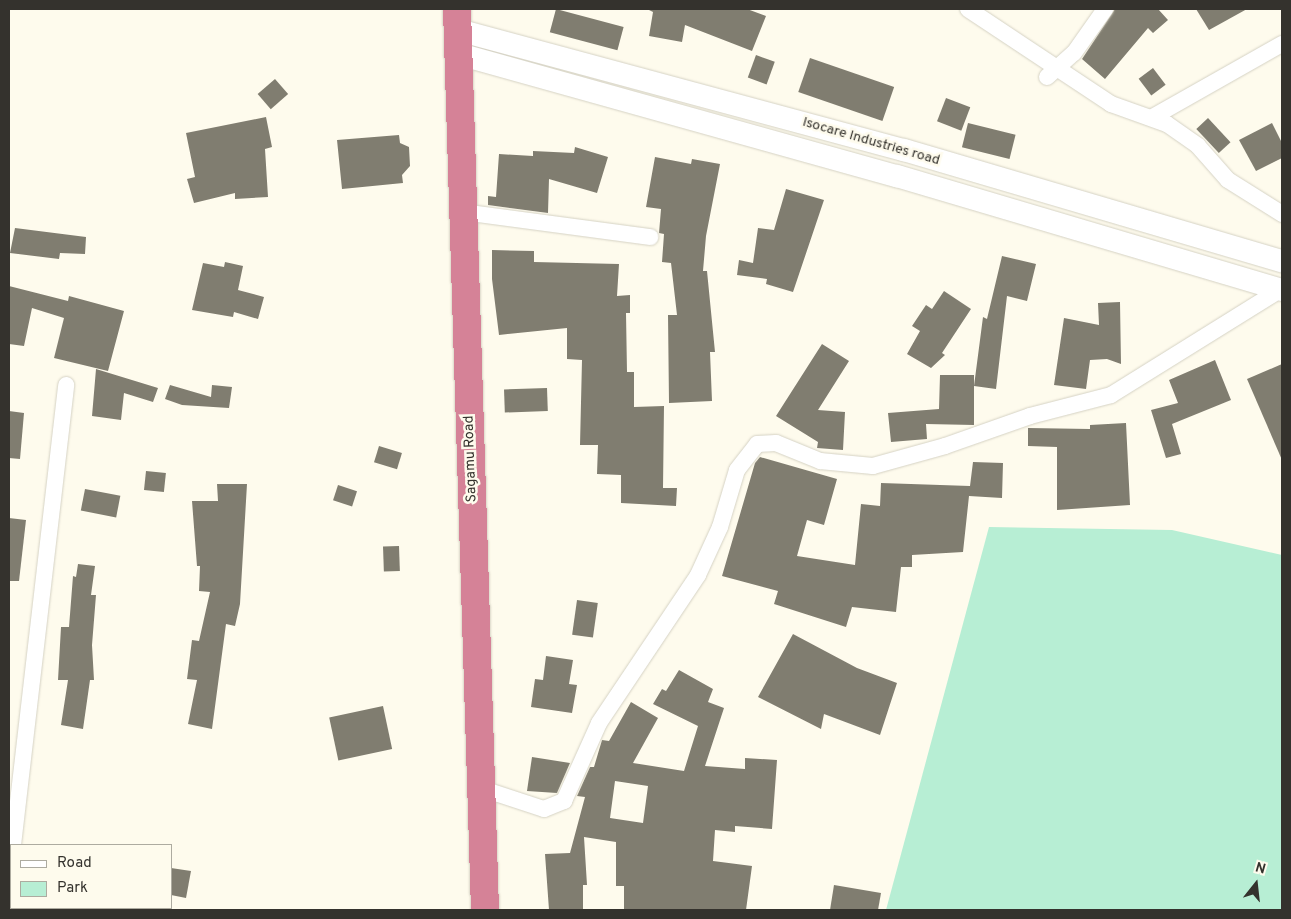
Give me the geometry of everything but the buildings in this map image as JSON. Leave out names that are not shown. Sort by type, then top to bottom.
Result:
[{"type":"highway","name":"Sagamu Road","points":[[458,31],[462,212],[483,790],[485,910]]},
{"type":"street","points":[[968,9],[1052,72],[1111,104],[1167,124],[1198,146],[1228,180],[1282,214]]},
{"type":"street","points":[[1052,72],[1082,44],[1105,9]]},
{"type":"street","name":"Isocare Industries road","points":[[458,31],[904,150],[1282,261]]},
{"type":"street","name":"Isocare Industries road","points":[[458,31],[897,176],[1281,289]]},
{"type":"street","points":[[1151,118],[1282,44]]},
{"type":"street","points":[[897,176],[904,150]]},
{"type":"street","points":[[462,212],[650,237]]},
{"type":"street","points":[[483,790],[544,809],[564,801],[599,723],[698,575],[720,527],[737,470],[756,444],[776,443],[820,461],[873,466],[945,446],[1030,416],[1111,395],[1281,289]]},
{"type":"street","points":[[13,844],[66,386]]},
{"type":"green space","points":[[989,527],[1172,530],[1282,555],[1282,910],[886,910]]}]
